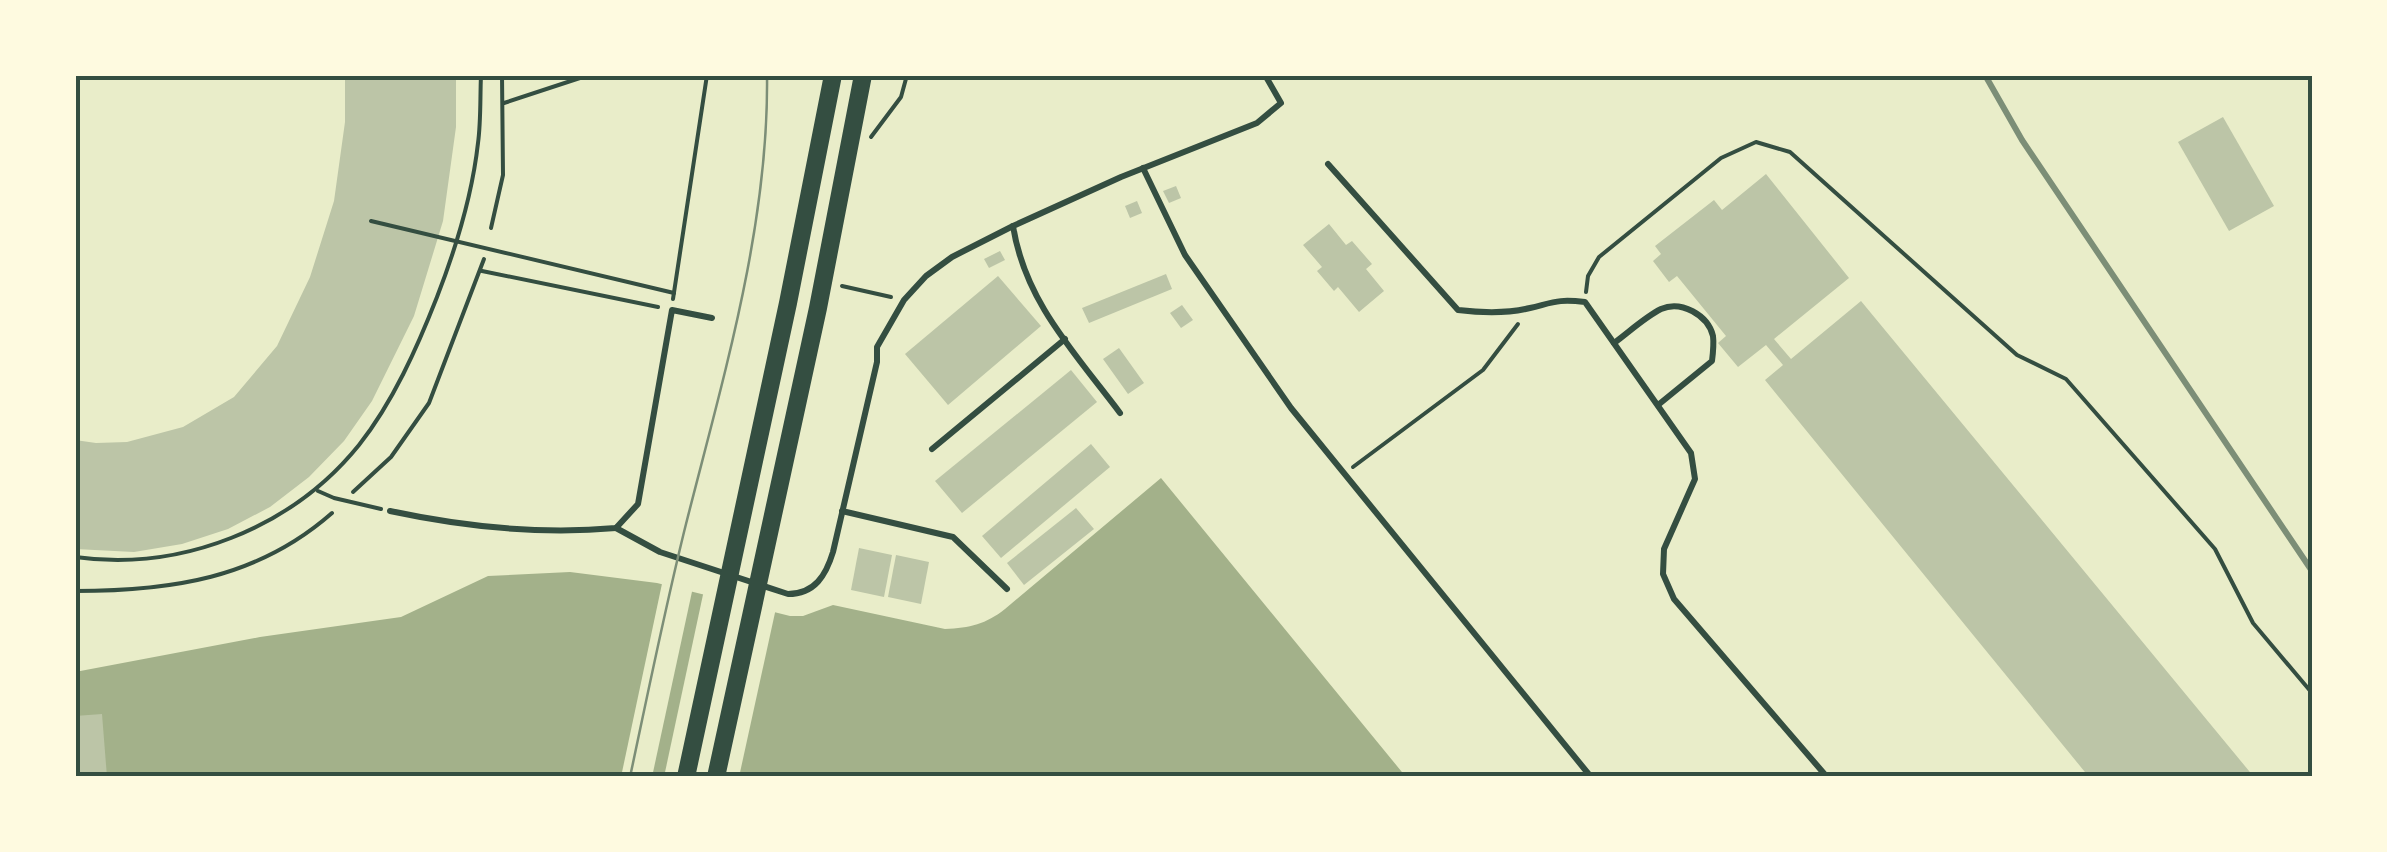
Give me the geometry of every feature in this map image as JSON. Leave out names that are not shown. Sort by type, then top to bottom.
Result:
[{"type":"main road","points":[[686,777],[834,75]]},
{"type":"main road","points":[[716,777],[863,75]]},
{"type":"lane","points":[[390,511],[463,526],[582,532],[616,528],[660,552],[788,594],[816,586],[828,570],[878,347],[904,300],[926,276],[952,257],[1013,226],[1257,123],[1281,103],[1265,75]]},
{"type":"lane","points":[[1328,164],[1458,310],[1488,313],[1530,308],[1556,299],[1585,302],[1692,452],[1695,479],[1664,549],[1663,574],[1674,599],[1826,777]]},
{"type":"lane","points":[[1143,168],[1185,255],[1291,408],[1591,777]]},
{"type":"lane","points":[[1013,226],[1018,254],[1034,298],[1120,413]]},
{"type":"lane","points":[[1614,343],[1664,308],[1683,307],[1695,312],[1710,328],[1714,339],[1712,360],[1658,405]]},
{"type":"lane","points":[[616,528],[638,504],[672,310],[712,318]]},
{"type":"lane","points":[[932,448],[1065,339]]},
{"type":"lane","points":[[842,511],[953,536],[1007,589]]},
{"type":"path","points":[[75,557],[95,560],[176,556],[244,535],[316,490],[360,444],[414,354],[459,241],[478,144],[481,75]]},
{"type":"path","points":[[491,228],[503,175],[502,75]]},
{"type":"path","points":[[504,103],[590,75]]},
{"type":"path","points":[[371,221],[674,293],[707,75]]},
{"type":"path","points":[[869,140],[901,96],[908,75]]},
{"type":"path","points":[[1585,302],[1588,276],[1599,257],[1721,158],[1756,142],[1790,152],[2017,356],[2066,379],[2215,549],[2253,623],[2312,693]]},
{"type":"path","points":[[353,492],[391,457],[429,403],[484,259]]},
{"type":"path","points":[[482,270],[654,306]]},
{"type":"path","points":[[842,286],[904,300]]},
{"type":"path","points":[[1342,474],[1483,370],[1530,308]]},
{"type":"path","points":[[316,490],[390,511]]},
{"type":"path","points":[[75,591],[166,588],[227,574],[282,547],[332,513]]},
{"type":"shaded area","points":[[1161,478],[1406,777],[75,777],[75,672],[260,637],[401,617],[488,576],[570,572],[657,583],[790,616],[803,616],[833,605],[945,629],[970,626],[1005,609]]},
{"type":"pier","points":[[663,579],[693,587],[652,777],[621,777]]},
{"type":"pier","points":[[704,590],[776,608],[739,777],[664,777]]},
{"type":"building","points":[[345,75],[456,75],[456,127],[443,221],[414,316],[372,401],[344,441],[309,477],[270,507],[228,529],[182,544],[134,552],[75,549],[75,440],[127,442],[183,427],[234,397],[277,346],[310,277],[334,201],[345,122]]},
{"type":"building","points":[[2223,117],[2274,206],[2229,231],[2178,142]]},
{"type":"building","points":[[1766,174],[1849,278],[1774,339],[1791,359],[1861,301],[2254,777],[2089,777],[1765,380],[1783,365],[1766,345],[1738,367],[1718,343],[1726,336],[1677,276],[1669,282],[1653,261],[1661,254],[1655,246],[1714,200],[1722,210]]},
{"type":"building","points":[[1176,186],[1181,198],[1169,203],[1163,191]]},
{"type":"building","points":[[1137,201],[1142,213],[1130,218],[1125,206]]},
{"type":"building","points":[[1329,224],[1346,245],[1352,241],[1372,264],[1366,269],[1384,291],[1359,312],[1338,287],[1334,291],[1317,271],[1322,267],[1303,245]]},
{"type":"building","points":[[1000,251],[1005,260],[989,268],[984,259]]},
{"type":"building","points":[[1166,274],[1172,289],[1089,323],[1082,308]]},
{"type":"building","points":[[998,276],[1041,326],[948,405],[905,354]]},
{"type":"building","points":[[1182,305],[1193,320],[1181,328],[1170,313]]},
{"type":"building","points":[[1119,348],[1144,383],[1128,394],[1103,359]]},
{"type":"building","points":[[1071,370],[1097,402],[962,513],[935,481]]},
{"type":"building","points":[[1091,444],[1110,467],[1001,558],[982,536]]},
{"type":"building","points":[[1076,508],[1094,529],[1024,585],[1007,563]]},
{"type":"building","points":[[859,548],[892,555],[884,597],[851,590]]},
{"type":"building","points":[[896,555],[929,562],[921,604],[888,597]]},
{"type":"building","points":[[102,714],[107,777],[75,777],[75,716]]},
{"type":"tram line","points":[[630,777],[752,245],[766,132],[767,75]]},
{"type":"railway","points":[[1985,75],[2022,140],[2312,571]]}]
